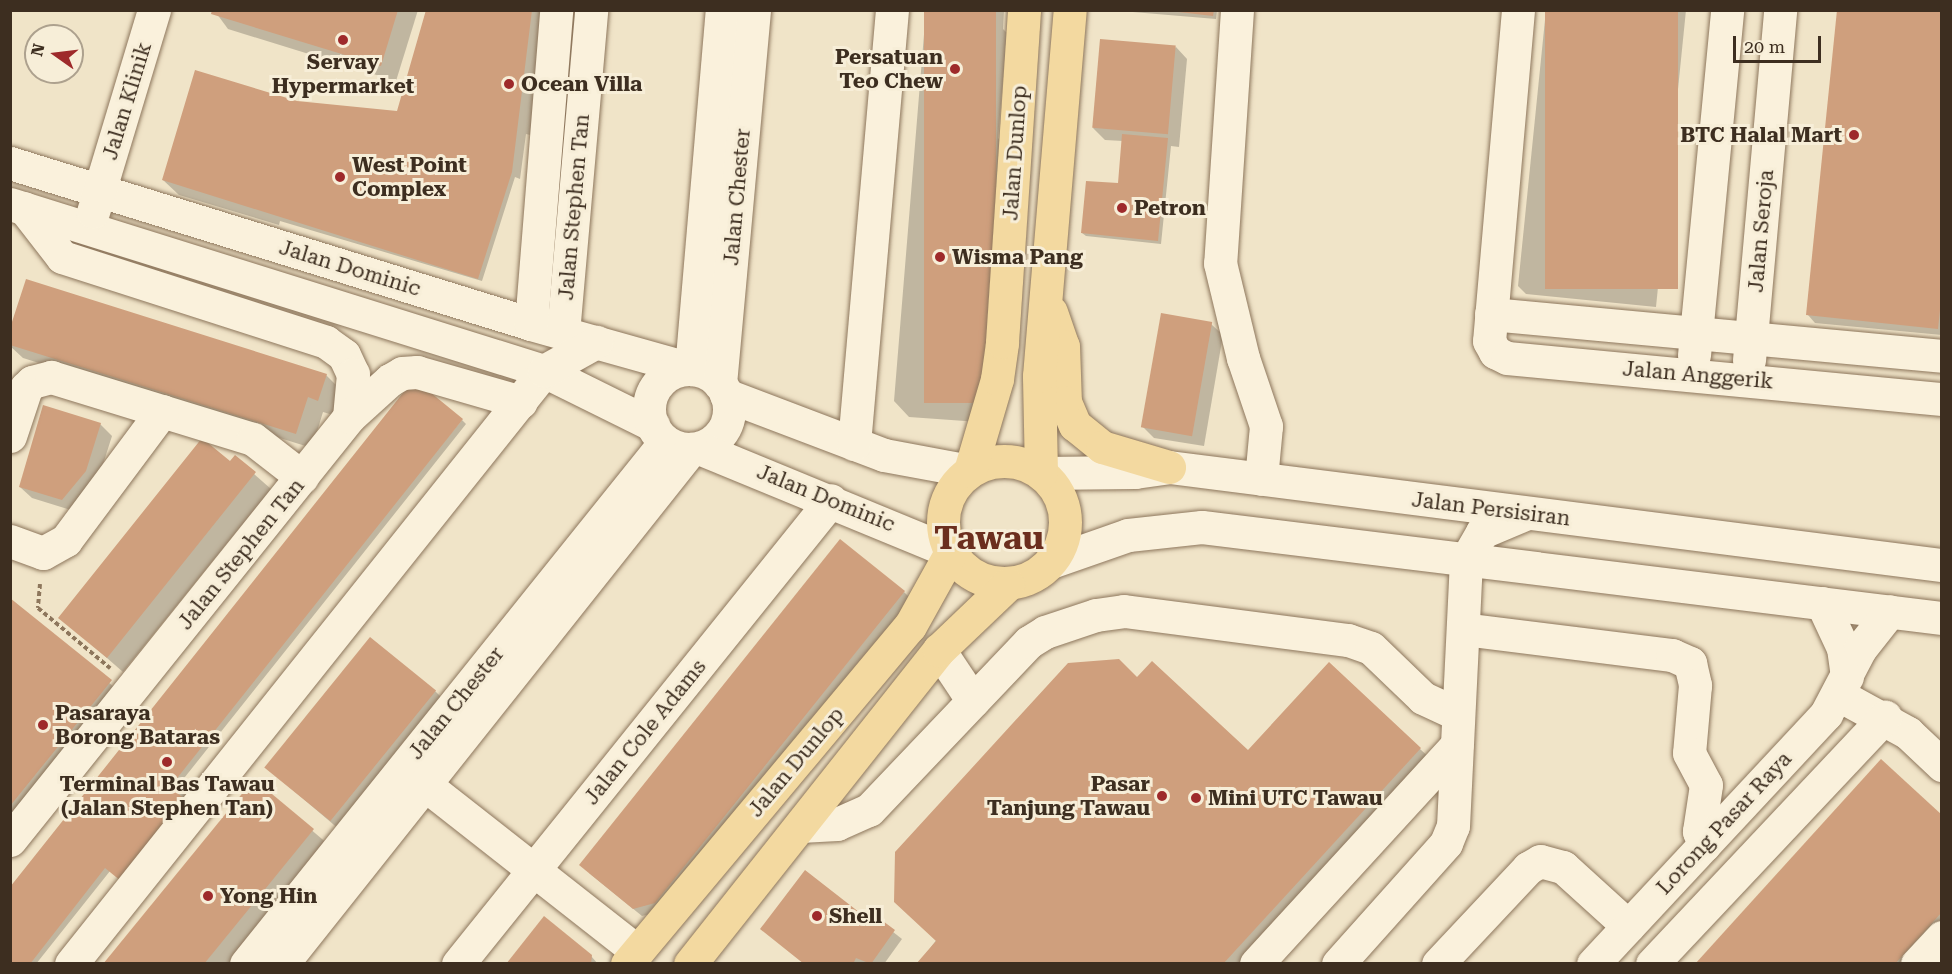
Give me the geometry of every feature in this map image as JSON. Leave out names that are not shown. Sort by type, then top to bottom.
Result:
[{"type":"main road","name":"Jalan Dunlop","points":[[970,471],[994,390],[1002,342],[1024,10]]},
{"type":"main road","name":"Jalan Dunlop","points":[[1041,473],[1038,397],[1044,294],[1070,10]]},
{"type":"main road","points":[[1044,294],[1061,334],[1065,402],[1075,425],[1102,447],[1169,467]]},
{"type":"main road","points":[[1006,461],[1041,473],[1054,487],[1063,505],[1065,525],[1051,562],[1039,573],[1008,584],[975,576],[951,552],[945,535],[946,508],[957,484],[970,471],[1006,461]]},
{"type":"main road","name":"Jalan Dunlop","points":[[632,957],[910,626],[951,552]]},
{"type":"main road","name":"Jalan Dunlop","points":[[690,963],[939,650],[1008,584]]},
{"type":"street","name":"Jalan Klinik","points":[[89,228],[154,10]]},
{"type":"street","name":"Jalan Stephen Tan","points":[[531,324],[556,10]]},
{"type":"street","name":"Jalan Stephen Tan","points":[[563,333],[591,10]]},
{"type":"street","name":"Jalan Chester","points":[[691,369],[722,10]]},
{"type":"street","name":"Jalan Chester","points":[[723,389],[754,10]]},
{"type":"street","points":[[854,444],[892,10]]},
{"type":"street","points":[[1237,10],[1220,263],[1243,358],[1266,426],[1261,479]]},
{"type":"street","name":"Jalan Anggerik","points":[[1518,10],[1489,341],[1501,356],[1941,399]]},
{"type":"street","points":[[1692,375],[1727,10]]},
{"type":"street","name":"Jalan Seroja","points":[[1748,380],[1780,10]]},
{"type":"street","name":"Jalan Dominic","points":[[10,163],[531,324],[691,369]]},
{"type":"street","name":"Jalan Dominic","points":[[17,206],[544,371],[677,441],[831,500],[951,552]]},
{"type":"street","points":[[17,206],[62,257],[326,342],[344,355],[353,374],[349,417]]},
{"type":"street","name":"Jalan Anggerik","points":[[1491,314],[1941,356]]},
{"type":"street","points":[[71,963],[544,371],[596,342]]},
{"type":"street","points":[[723,389],[727,421],[716,437],[677,441],[650,399],[656,386],[671,373],[691,369],[712,376],[723,389],[854,444],[915,463],[970,471]]},
{"type":"street","name":"Jalan Stephen Tan","points":[[10,840],[349,417],[390,380],[409,371],[521,402]]},
{"type":"street","points":[[10,436],[26,388],[42,378],[51,377],[253,439],[302,477]]},
{"type":"street","points":[[10,541],[43,553],[66,540],[162,411]]},
{"type":"street","name":"Jalan Chester","points":[[282,963],[424,784],[677,441]]},
{"type":"street","name":"Jalan Chester","points":[[246,963],[677,441]]},
{"type":"street","name":"Jalan Persisiran","points":[[1041,473],[1135,472],[1169,467],[1941,565]]},
{"type":"street","name":"Jalan Cole Adams","points":[[458,963],[831,500]]},
{"type":"street","points":[[1338,963],[1437,858],[1453,826],[1466,560],[1482,532],[1527,513]]},
{"type":"street","points":[[1051,562],[1128,535],[1202,527],[1941,618]]},
{"type":"street","points":[[1822,603],[1840,638],[1843,686],[1885,717],[1941,765]]},
{"type":"street","points":[[800,825],[837,824],[869,810],[1029,642],[1045,632],[1124,611],[1348,640],[1371,648],[1457,730]]},
{"type":"street","name":"Lorong Pasar Raya","points":[[1593,963],[1826,714],[1871,632],[1890,612]]},
{"type":"street","points":[[1463,629],[1672,655],[1690,663],[1695,685],[1689,753],[1706,785],[1699,831],[1704,845]]},
{"type":"street","points":[[939,650],[973,701]]},
{"type":"street","points":[[1652,963],[1885,717]]},
{"type":"street","points":[[1257,963],[1408,797],[1457,730]]},
{"type":"street","points":[[424,784],[534,870],[632,957]]},
{"type":"street","points":[[1408,797],[1453,812]]},
{"type":"street","points":[[1438,963],[1528,868],[1540,861],[1563,867],[1628,926]]},
{"type":"street","points":[[1917,963],[1941,937]]},
{"type":"path","points":[[43,553],[38,609],[133,687]]},
{"type":"building","name":"Servay Hypermarket","points":[[212,10],[398,10],[381,66],[211,14]]},
{"type":"building","points":[[426,10],[532,10],[512,172],[478,279],[162,180],[195,70],[297,101],[397,111]]},
{"type":"building","points":[[924,10],[996,10],[996,403],[924,403]]},
{"type":"building","points":[[1161,10],[1214,10],[1213,16]]},
{"type":"building","points":[[1545,10],[1678,10],[1678,289],[1545,289]]},
{"type":"building","points":[[1837,10],[1942,10],[1942,291],[1938,329],[1806,315]]},
{"type":"building","points":[[1100,39],[1176,46],[1168,134],[1092,128]]},
{"type":"building","name":"Petron","points":[[1122,134],[1168,138],[1158,241],[1081,233],[1086,181],[1118,183]]},
{"type":"building","points":[[26,279],[327,374],[318,401],[308,397],[296,434],[10,345],[10,328]]},
{"type":"building","points":[[1161,313],[1212,322],[1192,436],[1141,427]]},
{"type":"building","points":[[414,379],[463,419],[170,787],[192,805],[127,886],[105,868],[30,964],[10,964],[10,887]]},
{"type":"building","points":[[43,405],[101,423],[86,471],[62,500],[19,487]]},
{"type":"building","points":[[202,438],[230,461],[235,455],[256,472],[107,658],[58,618]]},
{"type":"building","points":[[840,539],[905,591],[655,903],[633,909],[579,865]]},
{"type":"building","name":"Pasaraya Borong Bataras","points":[[10,598],[112,680],[10,806]]},
{"type":"building","points":[[370,637],[436,690],[330,821],[264,768]]},
{"type":"building","name":"Pasar Tanjung Tawau","points":[[1119,659],[1137,677],[1152,661],[1248,750],[1329,662],[1421,748],[1223,964],[916,964],[936,941],[894,902],[895,852],[1068,663]]},
{"type":"building","points":[[1881,759],[1942,815],[1942,912],[1895,964],[1695,964]]},
{"type":"building","name":"Yong Hin","points":[[254,779],[314,829],[204,964],[103,964]]},
{"type":"building","name":"Shell","points":[[805,870],[864,916],[868,910],[895,930],[871,964],[856,958],[853,964],[804,964],[760,929]]},
{"type":"building","points":[[544,916],[592,955],[591,964],[506,964]]},
{"type":"place","name":"Servay Hypermarket","points":[[343,40]]},
{"type":"place","name":"Persatuan Teo Chew","points":[[955,69]]},
{"type":"place","name":"Ocean Villa","points":[[509,84]]},
{"type":"place","name":"BTC Halal Mart","points":[[1854,135]]},
{"type":"place","name":"West Point Complex","points":[[340,177]]},
{"type":"place","name":"Petron","points":[[1122,208]]},
{"type":"place","name":"Wisma Pang","points":[[940,257]]},
{"type":"place","name":"Pasaraya Borong Bataras","points":[[43,725]]},
{"type":"place","name":"Terminal Bas Tawau (Jalan Stephen Tan)","points":[[167,762]]},
{"type":"place","name":"Pasar Tanjung Tawau","points":[[1162,796]]},
{"type":"place","name":"Mini UTC Tawau","points":[[1196,798]]},
{"type":"place","name":"Yong Hin","points":[[208,896]]},
{"type":"place","name":"Shell","points":[[817,916]]},
{"type":"district","name":"Tawau","points":[[989,538]]}]
